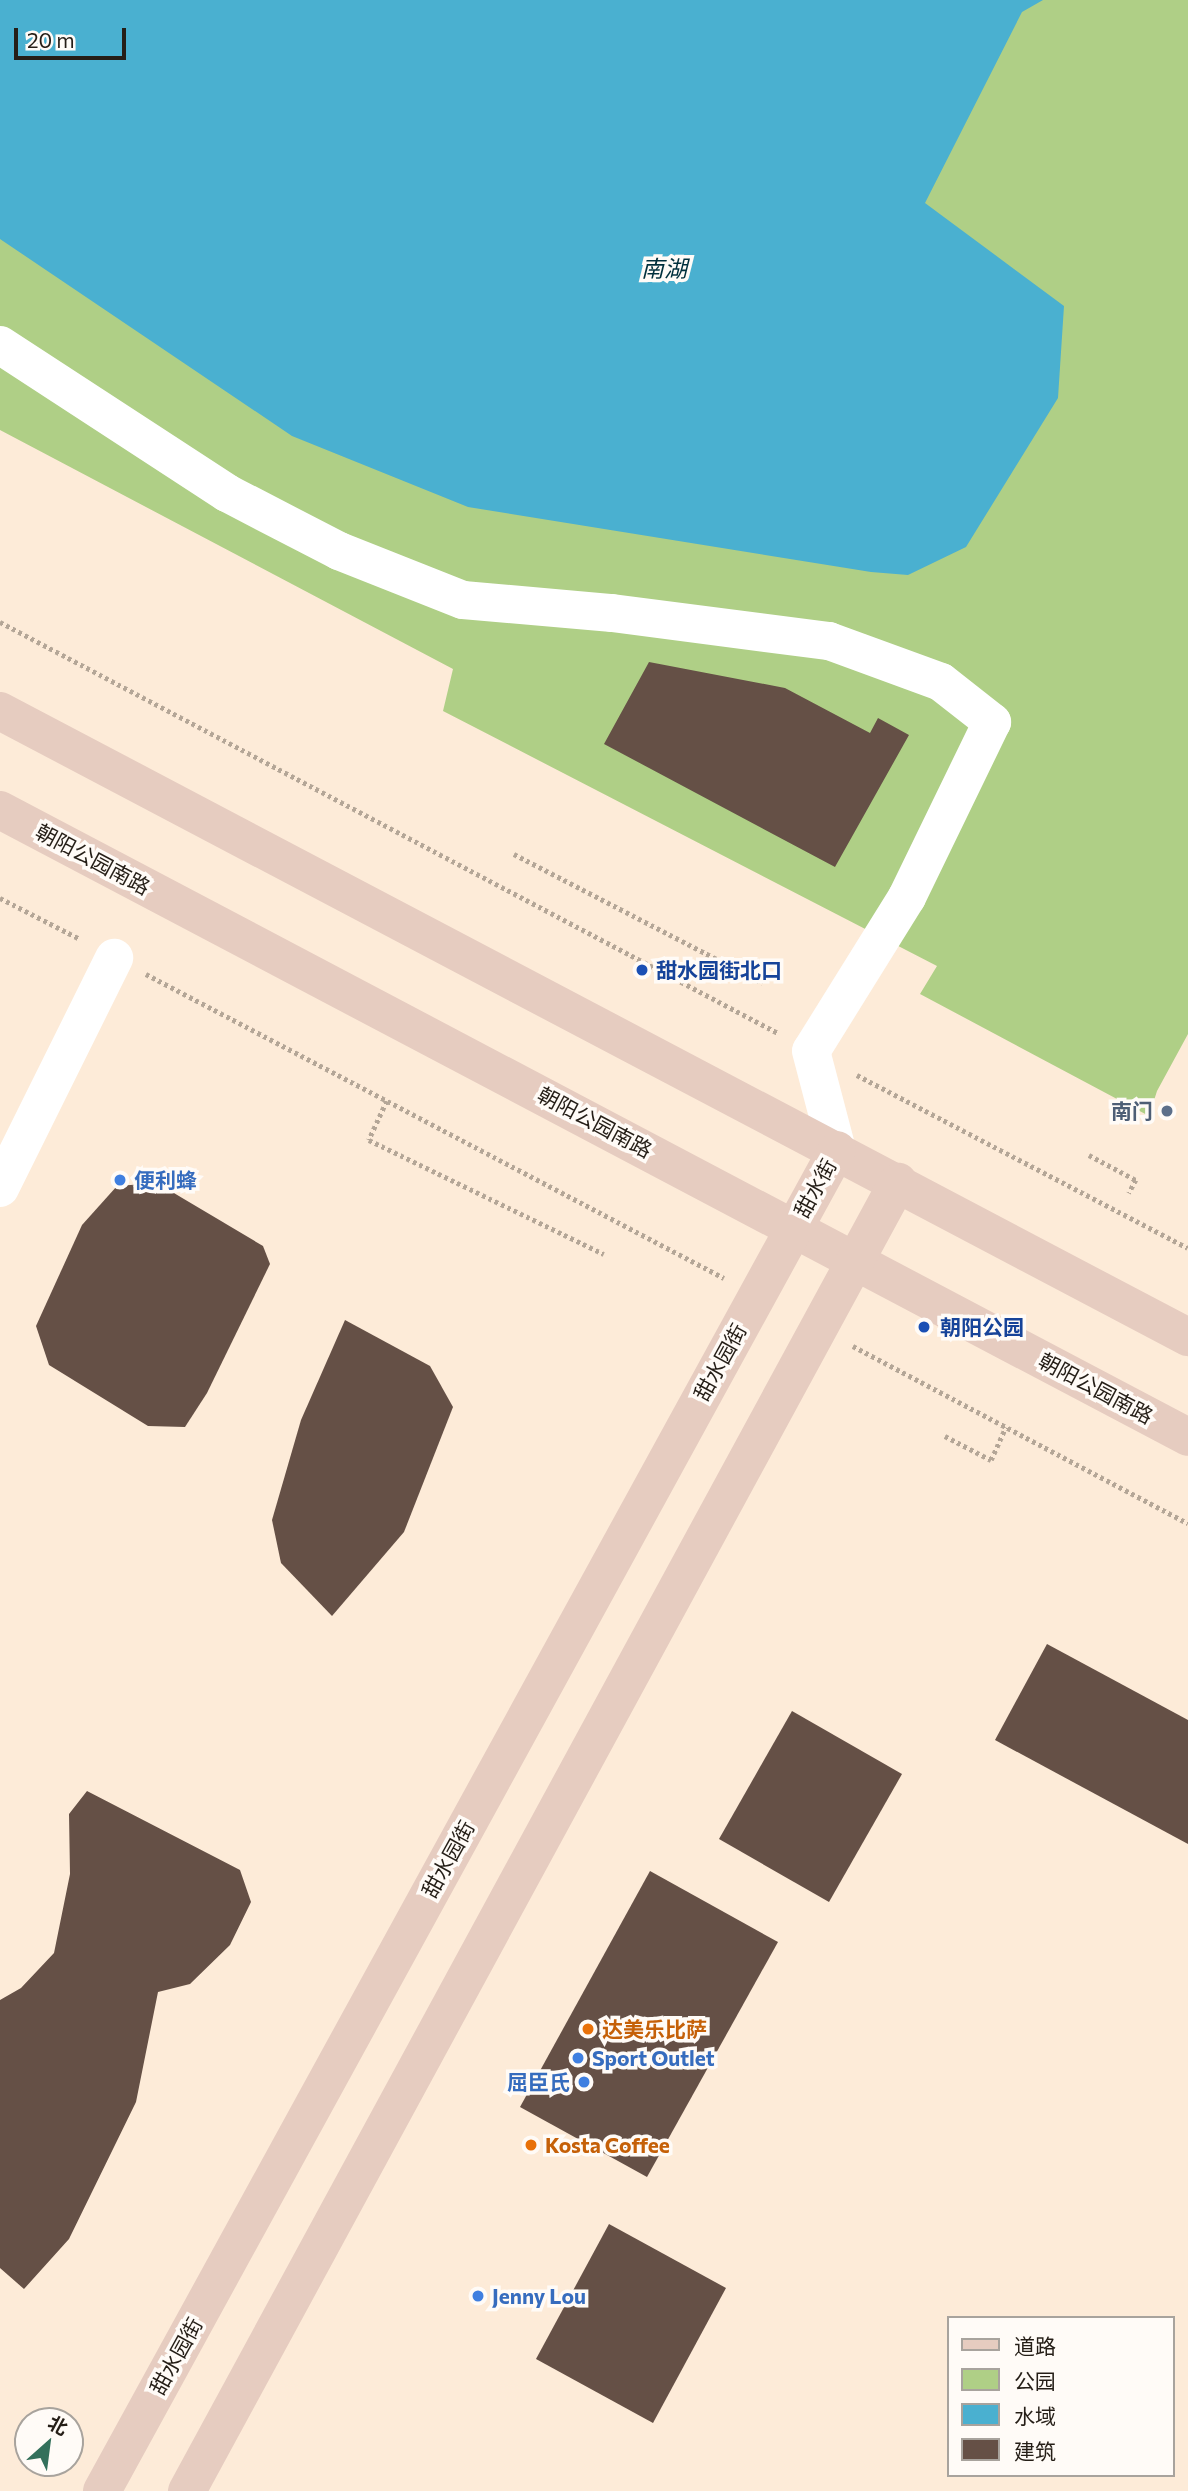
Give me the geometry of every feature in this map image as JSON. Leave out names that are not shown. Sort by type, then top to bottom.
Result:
[{"type":"main road","points":[[0,711],[1188,1337]]},
{"type":"main road","name":"朝阳公园南路","points":[[0,810],[1188,1437]]},
{"type":"main road","name":"甜水街","points":[[794,1227],[837,1150]]},
{"type":"main road","points":[[187,2491],[898,1182]]},
{"type":"main road","name":"甜水园街","points":[[102,2491],[794,1227]]},
{"type":"lane","points":[[0,345],[227,493],[339,551],[463,600],[612,613],[828,641],[941,682],[992,722],[907,897],[811,1051],[837,1150]]},
{"type":"lane","points":[[0,1188],[114,958]]},
{"type":"path","points":[[0,622],[1188,1248]]},
{"type":"path","points":[[514,854],[763,983]]},
{"type":"path","points":[[0,898],[757,1295]]},
{"type":"path","points":[[387,1101],[369,1140],[604,1254]]},
{"type":"path","points":[[1089,1155],[1136,1180],[1129,1193]]},
{"type":"path","points":[[819,1328],[1188,1523]]},
{"type":"path","points":[[945,1436],[991,1460],[1006,1427]]},
{"type":"green space","points":[[0,0],[1188,0],[1188,1034],[1157,1091],[1149,1116],[920,994],[937,966],[443,711],[453,669],[0,430]]},
{"type":"water","name":"南湖","points":[[0,0],[1043,0],[1022,12],[925,203],[1064,306],[1058,398],[966,547],[908,575],[871,572],[468,507],[292,436],[0,239]]},
{"type":"building","points":[[649,662],[785,688],[870,733],[878,718],[909,735],[835,867],[604,744]]},
{"type":"building","points":[[157,1183],[263,1246],[270,1264],[207,1393],[185,1427],[148,1426],[49,1365],[36,1326],[82,1225],[117,1186]]},
{"type":"building","points":[[345,1320],[430,1366],[453,1407],[404,1532],[332,1616],[281,1563],[272,1520],[301,1420]]},
{"type":"building","points":[[1047,1644],[1188,1720],[1188,1844],[995,1740]]},
{"type":"building","points":[[792,1711],[902,1774],[829,1902],[719,1839]]},
{"type":"building","points":[[87,1791],[240,1870],[251,1902],[230,1945],[190,1984],[158,1992],[136,2102],[69,2239],[24,2289],[0,2268],[0,2000],[21,1988],[54,1953],[70,1874],[69,1814]]},
{"type":"building","points":[[650,1871],[778,1942],[647,2177],[520,2107]]},
{"type":"building","points":[[609,2224],[726,2288],[653,2423],[536,2359]]},
{"type":"place","name":"甜水园街北口","points":[[642,970]]},
{"type":"place","name":"南门","points":[[1167,1111]]},
{"type":"place","name":"便利蜂","points":[[120,1180]]},
{"type":"place","name":"朝阳公园","points":[[924,1327]]},
{"type":"place","name":"达美乐比萨","points":[[588,2029]]},
{"type":"place","name":"Sport Outlet","points":[[578,2058]]},
{"type":"place","name":"屈臣氏","points":[[584,2082]]},
{"type":"place","name":"Kosta Coffee","points":[[531,2145]]},
{"type":"place","name":"Jenny Lou","points":[[478,2296]]}]
